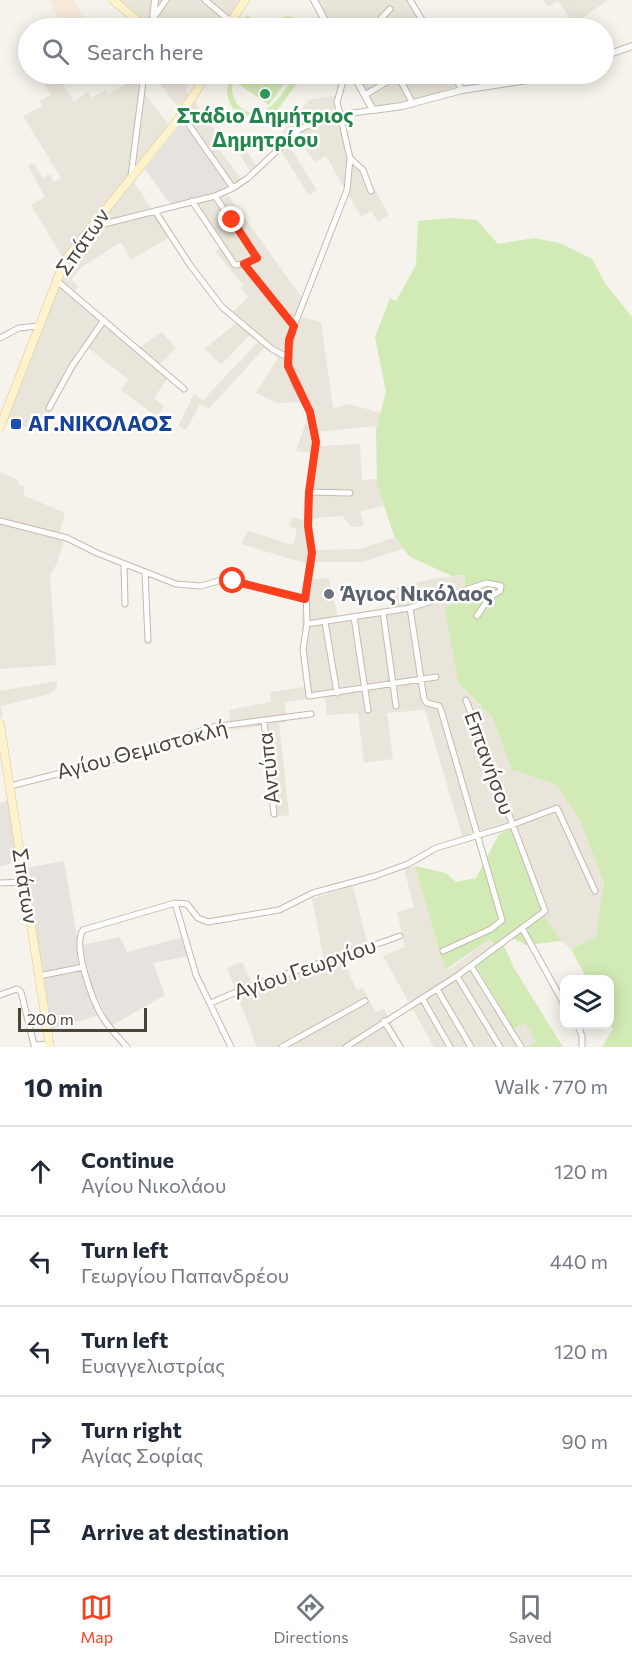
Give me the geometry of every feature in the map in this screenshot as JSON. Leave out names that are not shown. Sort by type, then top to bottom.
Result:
[{"type":"main road","points":[[107,0],[128,18]]},
{"type":"main road","points":[[113,0],[134,18]]},
{"type":"main road","points":[[236,18],[245,0]]},
{"type":"main road","points":[[238,18],[251,0]]},
{"type":"main road","name":"Σπάτων","points":[[0,427],[65,260],[182,115],[197,84]]},
{"type":"main road","name":"Σπάτων","points":[[0,724],[50,1046]]},
{"type":"street","points":[[154,17],[155,0]]},
{"type":"street","points":[[154,17],[166,0]]},
{"type":"street","points":[[205,0],[224,18]]},
{"type":"street","points":[[314,0],[324,18]]},
{"type":"street","points":[[410,0],[421,18]]},
{"type":"street","points":[[381,18],[390,9]]},
{"type":"street","points":[[614,52],[632,46]]},
{"type":"street","points":[[131,177],[143,84]]},
{"type":"street","points":[[342,84],[338,95],[339,115],[350,158],[348,190],[294,326],[287,357],[314,428],[316,442],[309,492],[308,526],[312,553],[305,599],[307,624],[304,663],[309,696],[436,677]]},
{"type":"street","points":[[359,84],[373,110]]},
{"type":"street","points":[[365,95],[382,84]]},
{"type":"street","points":[[403,84],[413,104]]},
{"type":"street","points":[[459,84],[462,90]]},
{"type":"street","points":[[92,225],[100,225],[215,196],[233,188],[248,178],[293,134],[328,117],[413,104],[462,90],[502,84]]},
{"type":"street","points":[[182,115],[233,188]]},
{"type":"street","points":[[350,158],[363,170],[371,191]]},
{"type":"street","points":[[192,201],[235,265],[257,258],[215,196]]},
{"type":"street","points":[[155,211],[190,265],[224,310],[231,312],[272,349],[287,357]]},
{"type":"street","points":[[244,264],[294,326]]},
{"type":"street","points":[[56,280],[184,389]]},
{"type":"street","points":[[50,408],[72,366],[104,320]]},
{"type":"street","points":[[0,338],[19,328],[38,326]]},
{"type":"street","points":[[309,492],[350,494]]},
{"type":"street","points":[[0,521],[67,538],[124,565],[189,586],[201,586],[225,579],[305,599]]},
{"type":"street","points":[[124,565],[125,604]]},
{"type":"street","points":[[145,572],[148,640]]},
{"type":"street","points":[[307,624],[410,608],[487,583],[501,586],[500,591],[489,598],[477,616]]},
{"type":"street","points":[[410,608],[424,699],[427,703],[439,706],[502,920],[490,929],[443,951]]},
{"type":"street","points":[[383,612],[396,706]]},
{"type":"street","points":[[354,617],[368,710]]},
{"type":"street","points":[[325,621],[337,693]]},
{"type":"street","name":"Επτανήσου","points":[[466,700],[545,910],[522,928]]},
{"type":"street","name":"Αγίου Θεμιστοκλή","points":[[10,786],[112,759],[213,727],[311,714]]},
{"type":"street","name":"Αντύπα","points":[[264,721],[274,814]]},
{"type":"street","points":[[127,1047],[100,1012],[83,967],[80,939],[83,930],[175,903],[188,904],[198,918],[208,922],[274,912],[313,893],[375,876],[408,864],[436,848],[512,825],[557,808],[595,891]]},
{"type":"street","points":[[0,883],[25,882]]},
{"type":"street","points":[[175,903],[196,975],[231,1047]]},
{"type":"street","points":[[348,1046],[384,1021],[437,990],[522,928],[560,997]]},
{"type":"street","name":"Αγίου Γεωργίου","points":[[211,1003],[276,976],[354,953],[400,936]]},
{"type":"street","points":[[471,966],[521,1047]]},
{"type":"street","points":[[39,976],[83,967]]},
{"type":"street","points":[[457,976],[500,1047]]},
{"type":"street","points":[[0,995],[17,989],[21,992],[34,1045],[50,1046]]},
{"type":"street","points":[[437,990],[471,1047]]},
{"type":"street","points":[[422,998],[450,1047]]},
{"type":"street","points":[[282,1047],[365,1001]]},
{"type":"street","points":[[384,1021],[400,1047]]},
{"type":"street","points":[[579,1029],[582,1047]]},
{"type":"shaded area","points":[[49,0],[74,0],[83,18],[59,18]]},
{"type":"shaded area","points":[[119,0],[241,0],[229,18],[140,18]]},
{"type":"shaded area","points":[[318,0],[408,0],[419,18],[328,18]]},
{"type":"shaded area","points":[[543,0],[608,0],[582,18],[570,18],[558,1],[548,7]]},
{"type":"shaded area","points":[[44,84],[63,84],[74,101],[88,92],[91,98],[105,90],[109,94],[125,84],[137,84],[170,126],[62,257],[31,205],[45,197],[28,166],[34,163],[43,178],[50,174],[54,182],[61,178],[23,116],[42,106],[40,101],[51,95]]},
{"type":"shaded area","points":[[161,84],[188,84],[186,90],[224,142],[216,145],[242,180],[234,186]]},
{"type":"shaded area","points":[[362,84],[457,84],[458,86],[399,105],[376,107]]},
{"type":"shaded area","points":[[335,96],[347,156],[368,177],[389,215],[378,222],[371,211],[361,217],[326,156],[315,162],[297,137],[288,144],[317,190],[309,195],[275,142],[309,100]]},
{"type":"shaded area","points":[[180,125],[187,126],[228,185],[226,189],[171,205],[145,169]]},
{"type":"shaded area","points":[[247,151],[257,167],[251,173],[240,155]]},
{"type":"shaded area","points":[[134,182],[170,237],[131,260],[121,242],[82,267],[71,280],[79,287],[73,292],[139,348],[161,332],[176,348],[159,365],[170,375],[154,398],[164,407],[157,417],[121,390],[128,379],[88,348],[35,432],[8,419],[61,277],[72,257]]},
{"type":"shaded area","points":[[228,195],[303,299],[296,316],[321,322],[333,408],[349,404],[381,413],[377,426],[317,432],[319,446],[360,444],[362,480],[377,479],[384,506],[360,511],[364,526],[352,527],[342,516],[312,518],[314,550],[360,549],[395,537],[404,549],[362,562],[316,562],[313,579],[329,578],[338,618],[396,608],[391,588],[465,575],[458,682],[493,718],[512,770],[557,785],[580,821],[604,883],[596,937],[571,949],[561,941],[545,918],[509,822],[462,836],[425,710],[387,713],[393,759],[364,763],[358,713],[327,715],[325,697],[285,702],[286,722],[279,723],[289,815],[273,817],[262,726],[231,730],[229,710],[271,702],[270,692],[305,687],[301,661],[303,587],[308,564],[241,544],[248,531],[293,545],[297,529],[289,526],[292,517],[305,521],[311,453],[296,451],[308,416],[302,402],[276,403],[256,393],[278,358],[265,347],[209,409],[200,404],[186,430],[178,426],[194,394],[203,400],[258,342],[250,335],[221,365],[205,349],[236,323],[229,316],[248,297],[241,288],[243,285],[215,251],[221,248],[192,205]]},
{"type":"shaded area","points":[[0,472],[18,480],[18,484],[25,487],[23,495],[65,513],[58,538],[64,540],[57,564],[50,574],[56,665],[0,669]]},
{"type":"shaded area","points":[[57,681],[57,687],[50,694],[1,706],[3,717],[0,718],[0,691]]},
{"type":"shaded area","points":[[9,800],[18,861],[0,867],[0,803]]},
{"type":"shaded area","points":[[64,861],[80,953],[100,1015],[52,1029],[26,868]]},
{"type":"shaded area","points":[[415,866],[445,970],[453,967],[490,939],[498,949],[476,966],[512,1028],[525,1022],[537,1042],[528,1047],[434,1047],[383,956],[405,947],[397,912],[414,907],[404,869]]},
{"type":"shaded area","points":[[353,886],[368,946],[363,954],[342,960],[357,990],[363,988],[375,1012],[384,1009],[405,1047],[257,1047],[227,968],[242,962],[252,984],[324,960],[312,899]]},
{"type":"shaded area","points":[[120,937],[127,952],[183,937],[188,956],[153,963],[165,995],[111,1026],[87,976],[82,945]]},
{"type":"green space","points":[[229,84],[233,84],[233,95],[240,107],[249,112],[258,113],[273,104],[289,84],[297,84],[270,120],[238,112],[229,100],[227,89]]},
{"type":"green space","points":[[238,84],[284,84],[269,105]]},
{"type":"green space","points":[[453,218],[477,220],[498,244],[534,238],[560,243],[592,259],[605,283],[632,317],[632,1047],[602,1047],[614,1029],[614,975],[585,975],[571,949],[596,937],[604,883],[580,821],[557,785],[512,770],[493,718],[458,682],[445,608],[464,597],[465,575],[452,576],[410,557],[394,536],[377,484],[376,430],[386,392],[375,337],[390,298],[396,301],[416,265],[418,221]]},
{"type":"green space","points":[[511,829],[545,917],[561,941],[526,945],[512,938],[504,946],[514,968],[563,1047],[528,1047],[536,1041],[525,1023],[513,1028],[476,966],[498,949],[490,939],[445,970],[415,866],[446,873],[456,882],[476,878],[499,834]]},
{"type":"place","name":"Στάδιο Δημήτριος Δημητρίου","points":[[265,94]]},
{"type":"place","name":"ΑΓ.ΝΙΚΟΛΑΟΣ","points":[[16,424]]},
{"type":"place","name":"Άγιος Νικόλαος","points":[[329,594]]},
{"type":"route","points":[[232,220],[257,258],[244,264],[294,326],[289,340],[288,366],[310,412],[316,442],[309,483],[308,526],[312,553],[305,599],[233,581]]}]
